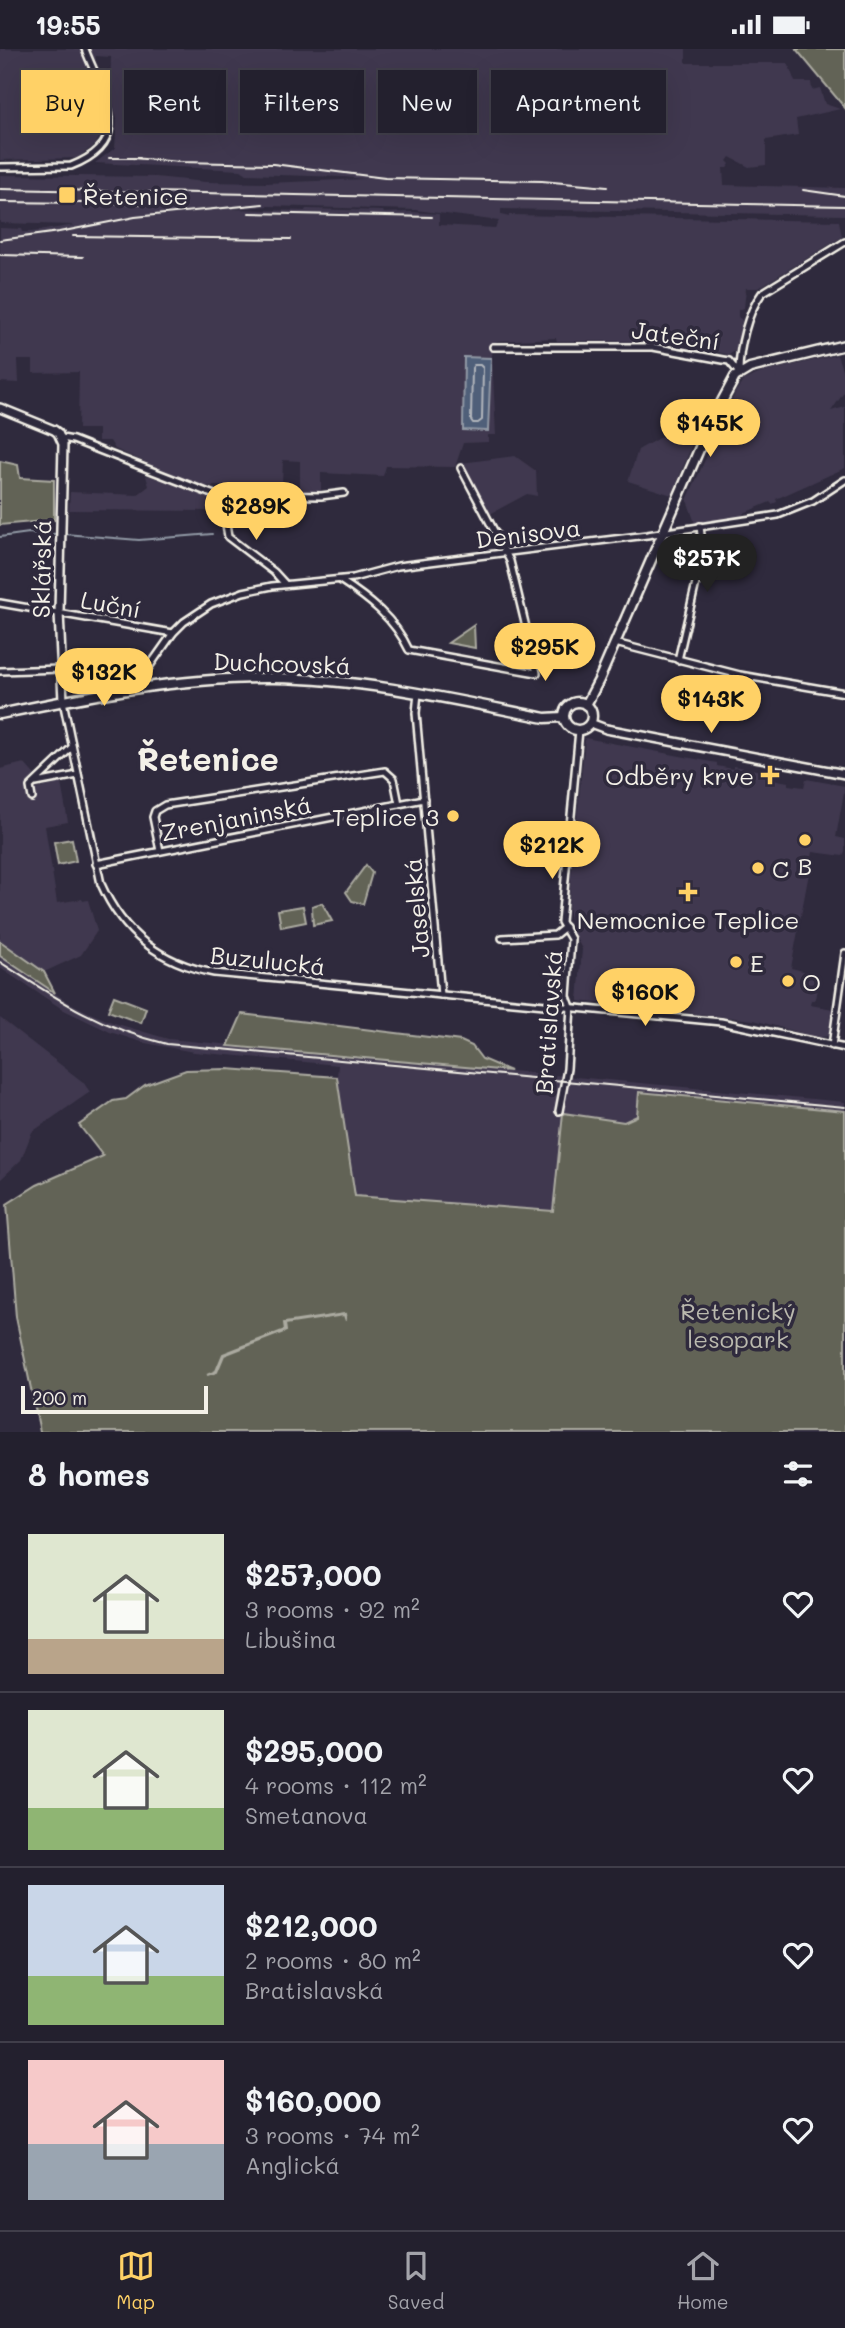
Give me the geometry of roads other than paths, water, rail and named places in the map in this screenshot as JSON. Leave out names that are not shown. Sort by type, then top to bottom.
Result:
[{"type":"main road","name":"Jateční","points":[[739,373],[845,345]]},
{"type":"main road","points":[[586,705],[711,422],[739,373]]},
{"type":"main road","name":"Duchcovská","points":[[0,714],[139,687],[220,679],[275,678],[349,683],[418,693],[545,718],[563,717]]},
{"type":"main road","points":[[580,702],[586,705],[592,714],[590,723],[579,730],[566,725],[564,711],[570,704],[580,702]]},
{"type":"street","points":[[0,167],[71,166],[103,144],[109,134],[110,111],[85,49]]},
{"type":"street","points":[[739,373],[749,320],[762,293],[845,242]]},
{"type":"street","name":"Jateční","points":[[494,347],[662,348],[729,361],[739,373]]},
{"type":"street","points":[[0,408],[50,428],[62,438],[222,498],[344,493]]},
{"type":"street","name":"Sklářská","points":[[62,438],[64,452],[59,612],[63,701]]},
{"type":"street","points":[[340,580],[390,619],[409,650],[537,673],[510,561],[461,468]]},
{"type":"street","name":"Denisova","points":[[139,687],[142,677],[184,622],[211,604],[243,591],[340,580],[398,566],[663,533],[778,515],[813,501],[845,480]]},
{"type":"street","points":[[222,498],[228,537],[274,572],[285,585]]},
{"type":"street","points":[[678,660],[704,553],[700,526]]},
{"type":"street","name":"Luční","points":[[0,603],[173,633]]},
{"type":"street","points":[[615,643],[740,675],[845,692]]},
{"type":"street","points":[[0,671],[61,669]]},
{"type":"street","name":"Jaselská","points":[[418,693],[416,713],[441,995]]},
{"type":"street","name":"Buzulucká","points":[[63,701],[96,864],[109,901],[127,927],[156,953],[197,970],[721,1022],[845,1048]]},
{"type":"street","points":[[590,723],[845,774]]},
{"type":"street","name":"Bratislavská","points":[[559,1111],[567,1069],[571,1007],[567,996],[572,939],[561,922],[579,730]]},
{"type":"street","points":[[32,798],[30,787],[72,747]]},
{"type":"street","points":[[160,851],[153,817],[159,807],[167,804],[381,771],[387,772],[394,779],[399,804]]},
{"type":"street","points":[[34,783],[78,775]]},
{"type":"street","name":"Zrenjaninská","points":[[96,864],[424,799]]},
{"type":"street","points":[[502,938],[555,935],[565,927]]},
{"type":"street","points":[[832,1046],[845,953]]},
{"type":"street","points":[[838,1000],[845,1002]]},
{"type":"water","points":[[464,357],[491,358],[488,431],[463,430]]},
{"type":"waterway","points":[[0,537],[29,533],[58,534]]},
{"type":"waterway","points":[[64,534],[139,540],[212,534]]},
{"type":"railway","points":[[109,158],[140,158]]},
{"type":"railway","points":[[132,158],[273,164],[385,178],[542,181],[607,187]]},
{"type":"railway","points":[[0,189],[845,206]]},
{"type":"railway","points":[[803,190],[845,196]]},
{"type":"railway","points":[[0,202],[168,204]]},
{"type":"railway","points":[[0,240],[135,217],[263,204]]},
{"type":"railway","points":[[249,213],[432,217]]},
{"type":"railway","points":[[73,236],[291,239]]},
{"type":"railway","points":[[0,255],[83,257]]},
{"type":"railway","points":[[0,962],[60,1000],[100,1021],[167,1044],[845,1107]]},
{"type":"place","name":"Řetenice","points":[[67,195]]},
{"type":"place","name":"Odběry krve","points":[[770,775]]},
{"type":"place","name":"Teplice 3","points":[[453,816]]},
{"type":"place","name":"B","points":[[805,840]]},
{"type":"place","name":"C","points":[[758,868]]},
{"type":"place","name":"Nemocnice Teplice","points":[[688,892]]},
{"type":"place","name":"E","points":[[736,962]]},
{"type":"place","name":"O","points":[[788,981]]},
{"type":"district","name":"Řetenice","points":[[208,758]]},
{"type":"park label","name":"Řetenický lesopark","points":[[738,1324]]}]
